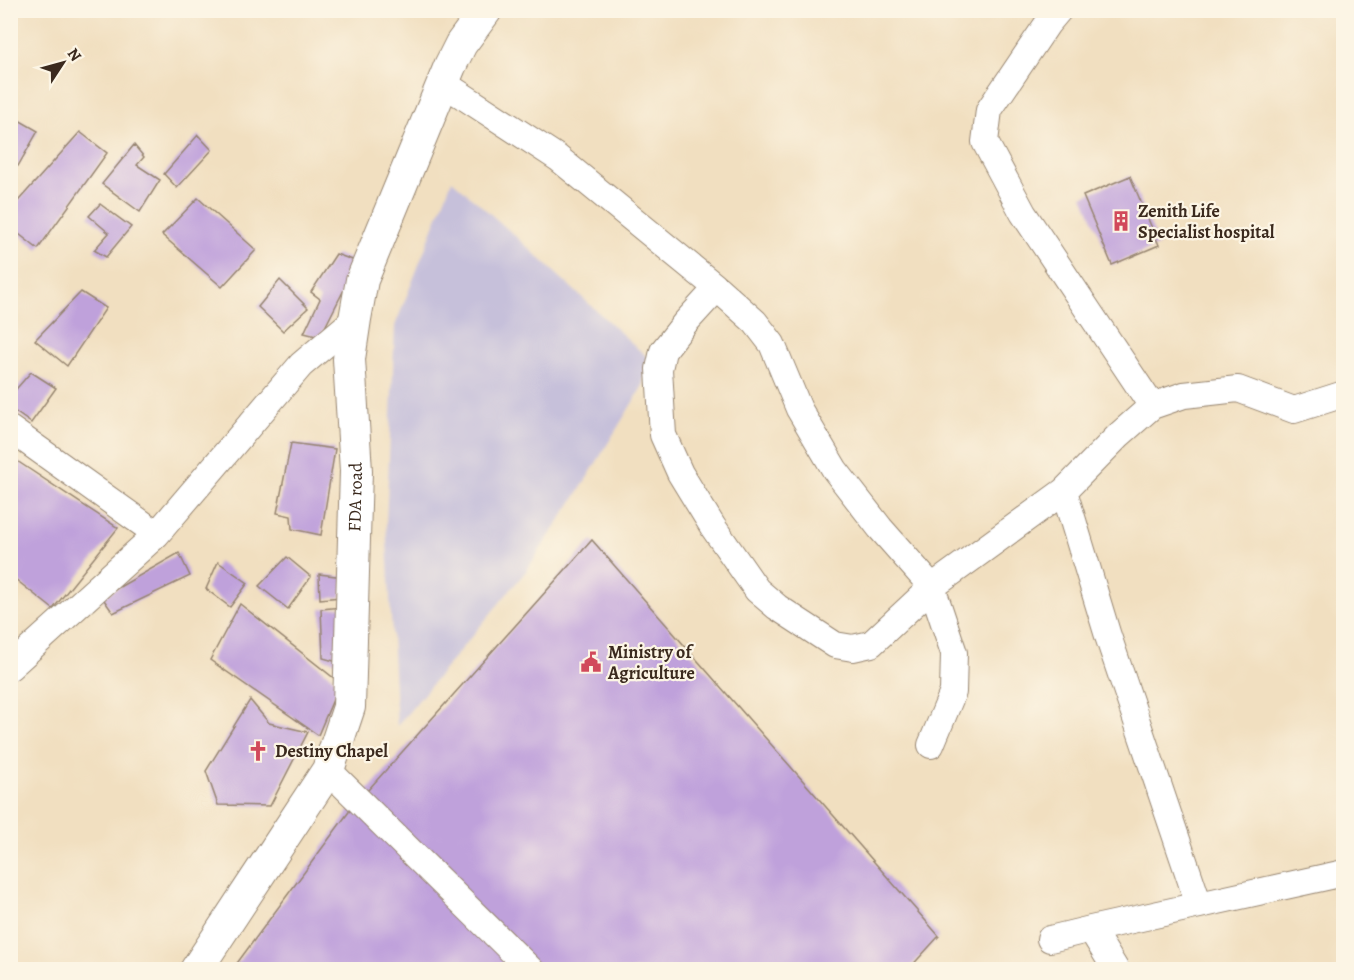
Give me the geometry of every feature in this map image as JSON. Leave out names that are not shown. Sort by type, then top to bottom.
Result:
[{"type":"street","name":"FDA road","points":[[196,969],[328,770],[350,707],[356,471],[349,359],[362,280],[443,83],[477,14]]},
{"type":"street","points":[[1047,15],[989,110],[985,142],[1023,213],[1152,406]]},
{"type":"street","points":[[443,83],[558,158],[717,288],[754,322],[772,344],[799,409],[835,470],[880,528],[932,587],[954,653],[953,692],[931,745]]},
{"type":"street","points":[[717,288],[663,351],[659,369],[663,435],[680,473],[713,527],[757,590],[777,607],[835,645],[853,648],[871,644],[932,587],[1064,491],[1119,435],[1152,406],[1184,395],[1238,389],[1294,410],[1344,394]]},
{"type":"street","points":[[10,667],[157,534],[301,365],[355,319]]},
{"type":"street","points":[[10,429],[157,534]]},
{"type":"street","points":[[1064,491],[1108,636],[1199,905]]},
{"type":"street","points":[[328,770],[531,969]]},
{"type":"street","points":[[1050,939],[1344,873]]},
{"type":"street","points":[[1091,929],[1116,969]]},
{"type":"shaded area","points":[[452,180],[648,358],[642,387],[578,493],[526,571],[397,726],[386,524],[395,326]]},
{"type":"building","points":[[10,115],[38,131],[18,166],[10,166]]},
{"type":"building","points":[[80,132],[107,153],[38,249],[10,227],[10,210]]},
{"type":"building","points":[[198,135],[212,150],[177,188],[164,174]]},
{"type":"building","points":[[134,145],[144,157],[137,165],[160,180],[140,212],[102,184]]},
{"type":"building","name":"Zenith Life Specialist hospital","points":[[1130,176],[1159,245],[1112,265],[1083,196]]},
{"type":"building","points":[[198,198],[256,250],[222,287],[162,235]]},
{"type":"building","points":[[100,204],[131,227],[106,257],[94,250],[109,233],[89,216]]},
{"type":"building","points":[[336,254],[358,262],[320,337],[304,333],[320,299],[311,292]]},
{"type":"building","points":[[280,280],[308,308],[283,331],[258,307]]},
{"type":"building","points":[[81,292],[106,308],[67,366],[35,340]]},
{"type":"building","points":[[31,372],[56,388],[31,423],[10,408],[10,396]]},
{"type":"building","points":[[291,443],[335,449],[321,535],[292,529],[291,516],[277,513]]},
{"type":"building","points":[[14,459],[118,528],[53,609],[10,575],[10,463]]},
{"type":"building","name":"Ministry of Agriculture","points":[[592,540],[939,936],[908,970],[232,970],[351,809]]},
{"type":"building","points":[[179,553],[190,576],[113,613],[102,597]]},
{"type":"building","points":[[287,557],[311,577],[288,609],[259,586]]},
{"type":"building","points":[[218,562],[248,583],[230,607],[206,589]]},
{"type":"building","points":[[319,574],[344,577],[341,597],[320,599]]},
{"type":"building","points":[[240,604],[340,683],[318,735],[210,660]]},
{"type":"building","points":[[343,607],[341,663],[323,658],[321,609]]},
{"type":"building","name":"Destiny Chapel","points":[[250,700],[269,723],[308,732],[270,806],[218,805],[206,771]]},
{"type":"place","name":"Zenith Life Specialist hospital","points":[[1121,221]]},
{"type":"place","name":"Ministry of Agriculture","points":[[591,662]]},
{"type":"place","name":"Destiny Chapel","points":[[258,751]]}]
